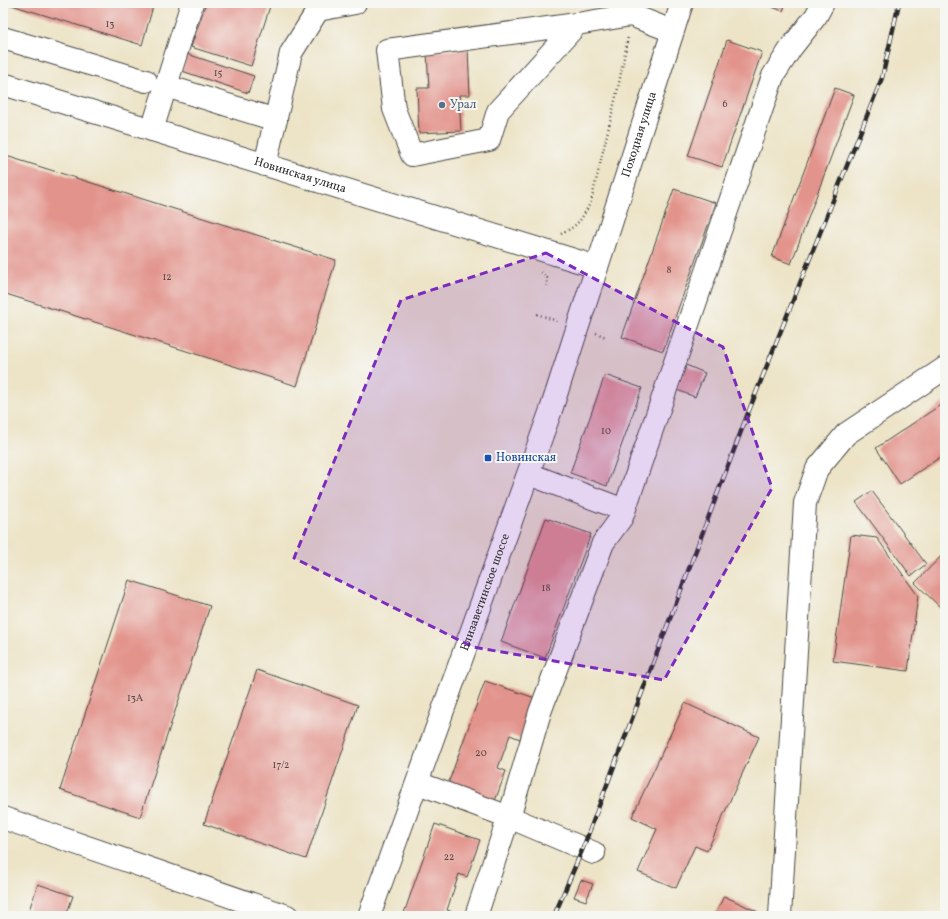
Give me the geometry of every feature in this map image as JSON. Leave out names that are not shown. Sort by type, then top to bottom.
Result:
[{"type":"main road","points":[[152,130],[156,84],[192,3]]},
{"type":"main road","points":[[265,164],[292,52],[319,6],[355,3]]},
{"type":"main road","name":"Походная улица","points":[[597,267],[682,3]]},
{"type":"main road","points":[[476,916],[509,817],[540,712],[602,543],[622,517],[772,76],[791,48],[816,16],[823,3]]},
{"type":"main road","points":[[577,24],[498,111],[489,140],[412,155],[394,109],[386,50],[577,24],[631,15],[672,32]]},
{"type":"main road","points":[[3,38],[276,120]]},
{"type":"main road","name":"Новинская улица","points":[[3,84],[597,267]]},
{"type":"main road","name":"Елизаветинское шоссе","points":[[369,916],[552,410],[597,267]]},
{"type":"main road","points":[[780,916],[805,503],[817,469],[846,434],[945,368]]},
{"type":"main road","points":[[529,474],[624,510]]},
{"type":"main road","points":[[418,783],[509,817],[598,855]]},
{"type":"main road","points":[[3,818],[287,916]]},
{"type":"path","points":[[537,248],[540,237],[557,235],[574,228],[584,216],[591,202],[618,88],[628,40],[631,15]]},
{"type":"highlighted area","points":[[546,253],[723,347],[772,488],[664,680],[473,647],[294,558],[401,300]]},
{"type":"building","points":[[5,3],[154,3],[142,45]]},
{"type":"building","points":[[206,3],[271,3],[251,66],[191,47]]},
{"type":"building","points":[[761,3],[786,3],[783,11]]},
{"type":"building","points":[[727,40],[762,52],[722,167],[688,156]]},
{"type":"building","points":[[468,49],[470,95],[459,95],[461,131],[419,133],[417,88],[429,88],[427,52]]},
{"type":"building","points":[[187,54],[254,76],[248,93],[182,71]]},
{"type":"building","points":[[835,88],[854,95],[791,264],[772,257]]},
{"type":"building","points":[[3,155],[336,260],[297,386],[3,293]]},
{"type":"building","points":[[674,189],[716,203],[663,351],[622,337]]},
{"type":"building","points":[[686,365],[705,373],[695,397],[677,390]]},
{"type":"building","points":[[605,375],[642,388],[607,486],[570,473]]},
{"type":"building","points":[[945,402],[945,454],[900,484],[876,448]]},
{"type":"building","points":[[872,491],[926,564],[911,576],[856,502]]},
{"type":"building","points":[[546,518],[591,534],[545,658],[501,642]]},
{"type":"building","points":[[851,535],[877,538],[918,596],[908,671],[833,661]]},
{"type":"building","points":[[945,552],[945,604],[941,608],[915,583]]},
{"type":"building","points":[[129,580],[210,606],[140,817],[60,790]]},
{"type":"building","points":[[257,670],[358,705],[306,859],[204,824]]},
{"type":"building","points":[[485,681],[535,698],[520,739],[510,735],[498,768],[506,771],[495,801],[448,784]]},
{"type":"building","points":[[685,703],[759,737],[707,851],[695,846],[676,888],[638,872],[657,829],[632,817]]},
{"type":"building","points":[[435,824],[480,840],[467,877],[459,874],[447,910],[453,912],[452,916],[403,916]]},
{"type":"building","points":[[581,880],[593,884],[586,901],[574,897]]},
{"type":"building","points":[[38,884],[73,896],[66,916],[27,916]]},
{"type":"building","points":[[724,896],[758,912],[755,916],[719,916],[715,914]]},
{"type":"railway","points":[[554,916],[583,848],[748,413],[882,78],[899,3]]},
{"type":"place","name":"Урал","points":[[442,105]]},
{"type":"place","name":"Новинская","points":[[488,458]]}]
